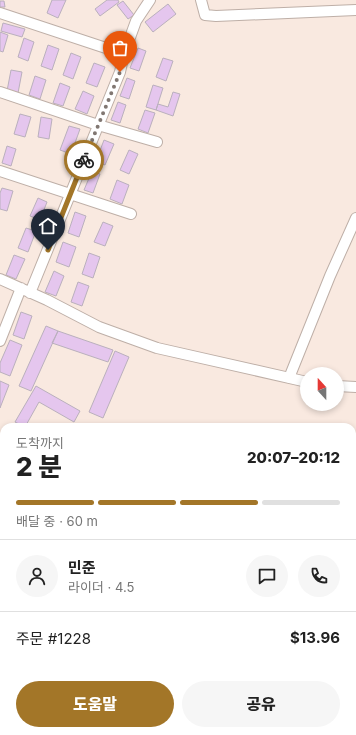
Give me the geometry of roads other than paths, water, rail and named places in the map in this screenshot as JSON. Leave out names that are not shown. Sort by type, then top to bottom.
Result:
[{"type":"street","points":[[30,293],[120,72],[124,54],[136,21],[150,0]]},
{"type":"street","points":[[201,0],[206,15],[216,16],[356,10]]},
{"type":"street","points":[[0,14],[124,54]]},
{"type":"street","points":[[0,92],[98,125],[157,142]]},
{"type":"street","points":[[0,171],[131,214]]},
{"type":"street","points":[[289,378],[330,276],[356,218]]},
{"type":"street","points":[[0,279],[99,326],[157,348],[300,380]]},
{"type":"street","points":[[0,341],[21,288]]},
{"type":"street","points":[[344,386],[356,387]]}]
